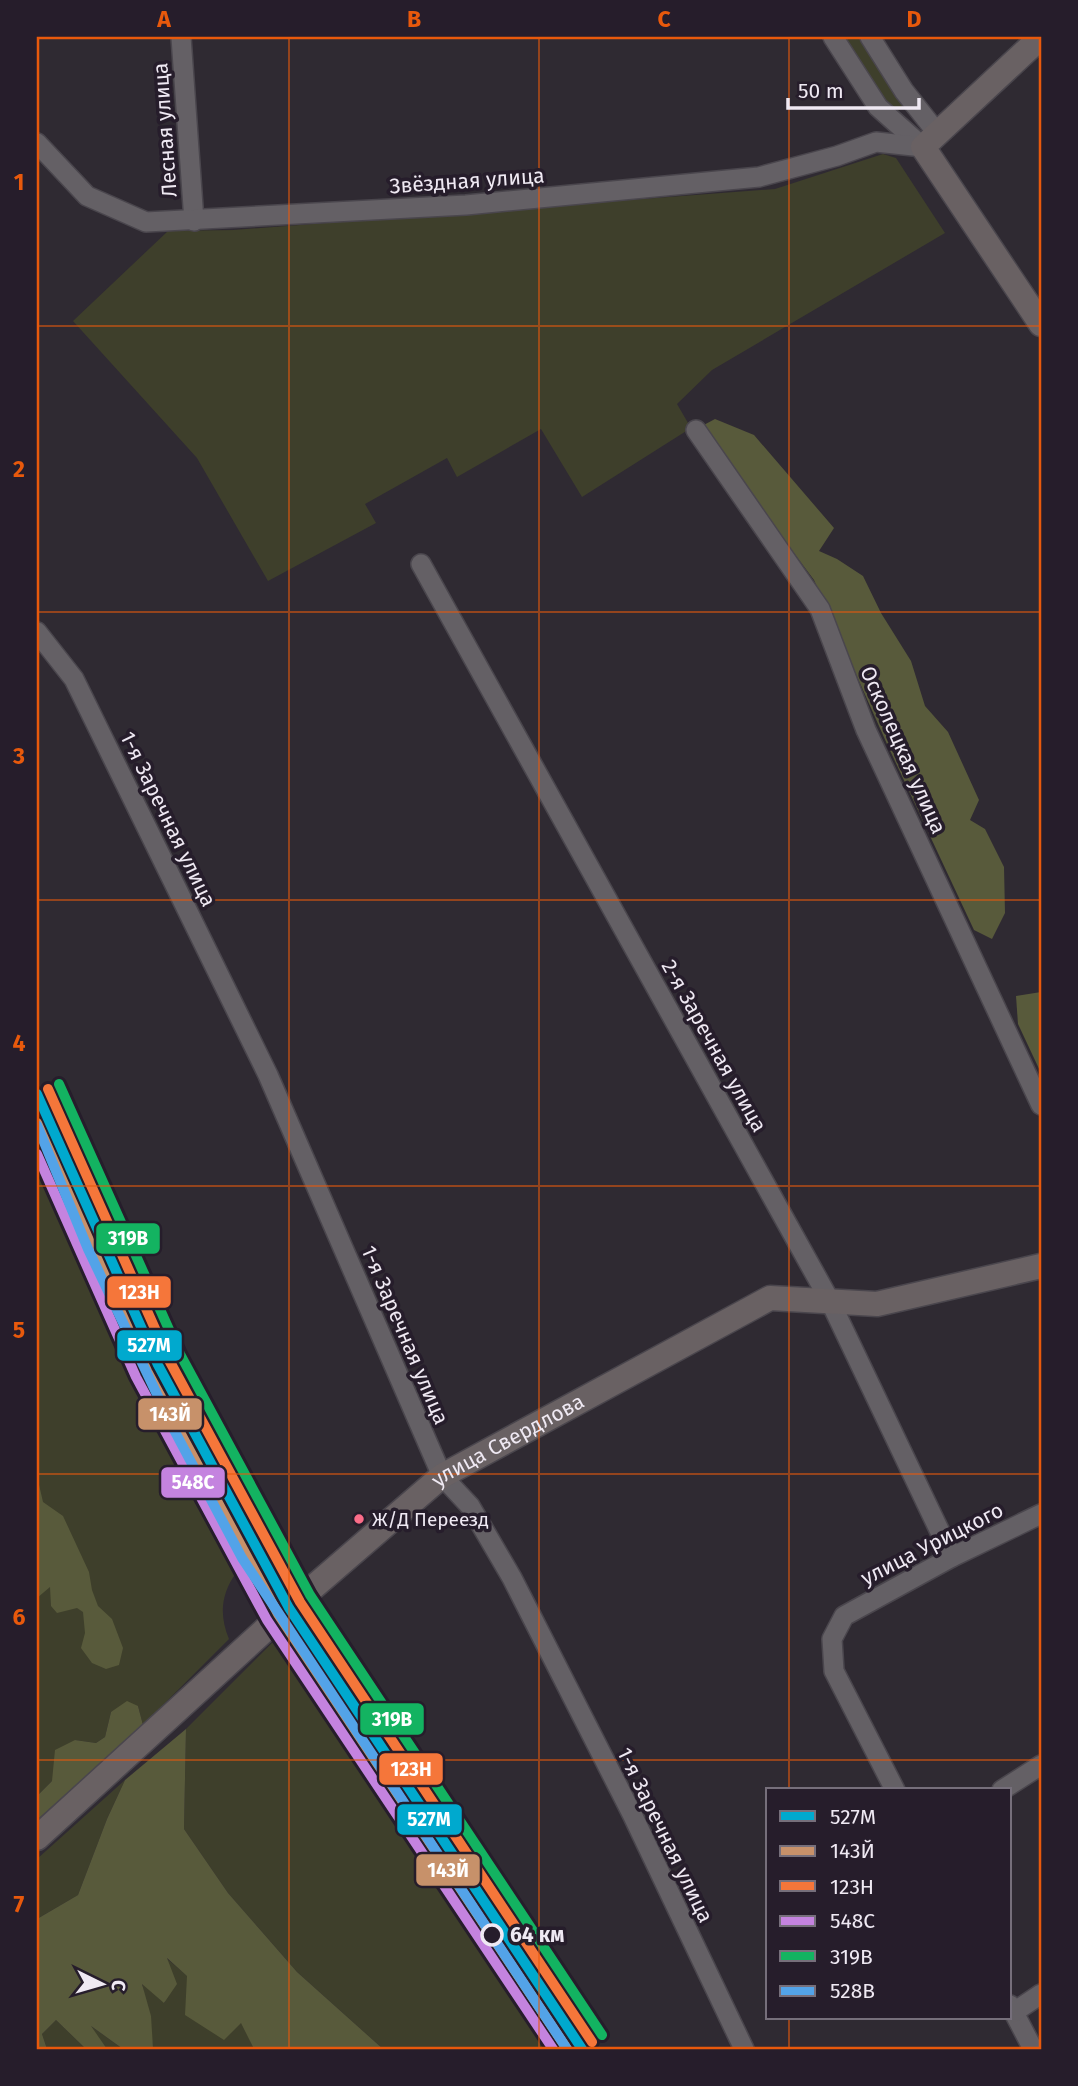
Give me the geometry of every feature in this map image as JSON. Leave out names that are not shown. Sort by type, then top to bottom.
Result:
[{"type":"main road","points":[[1041,37],[931,141],[1041,324]]},
{"type":"main road","name":"улица Свердлова","points":[[37,1838],[280,1616],[442,1476],[770,1298],[877,1304],[1041,1266]]},
{"type":"street","name":"Лесная улица","points":[[181,37],[194,220]]},
{"type":"street","points":[[833,37],[878,107],[931,141]]},
{"type":"street","points":[[870,37],[931,141]]},
{"type":"street","name":"Звёздная улица","points":[[37,143],[87,197],[146,222],[466,205],[745,179],[838,156],[876,142],[931,141]]},
{"type":"street","name":"Осколецкая улица","points":[[696,430],[820,609],[866,730],[1041,1105]]},
{"type":"street","name":"2-я Заречная улица","points":[[421,564],[830,1301],[952,1557]]},
{"type":"street","name":"1-я Заречная улица","points":[[37,632],[75,679],[268,1075],[442,1476],[470,1506],[512,1578],[632,1814],[744,2049]]},
{"type":"street","name":"улица Урицкого","points":[[894,1788],[834,1671],[832,1639],[844,1616],[952,1557],[1041,1514]]},
{"type":"street","points":[[1005,1788],[1041,1766]]},
{"type":"street","points":[[1033,2049],[1012,2008],[1041,1994]]},
{"type":"green space","points":[[843,37],[859,37],[904,107],[893,114]]},
{"type":"green space","points":[[883,154],[896,158],[945,233],[712,370],[677,404],[691,428],[582,497],[541,429],[457,477],[447,458],[365,504],[376,523],[268,581],[197,458],[73,321],[168,231],[233,230],[775,189]]},
{"type":"green space","points":[[715,419],[754,435],[834,528],[819,551],[863,576],[881,613],[911,661],[925,706],[948,732],[979,800],[970,820],[985,829],[1004,867],[1005,913],[992,939],[974,930],[814,580],[700,427]]},
{"type":"green space","points":[[1041,992],[1041,1073],[1018,1024],[1016,996]]},
{"type":"green space","points":[[37,1150],[136,1370],[236,1573],[227,1589],[223,1605],[229,1639],[143,1725],[138,1706],[111,1712],[105,1737],[96,1743],[75,1740],[52,1781],[37,1796]]},
{"type":"green space","points":[[37,1476],[43,1502],[63,1516],[89,1572],[98,1606],[112,1619],[123,1648],[119,1665],[106,1669],[92,1663],[81,1648],[85,1633],[83,1612],[77,1608],[57,1613],[51,1606],[50,1587],[37,1598]]},
{"type":"green space","points":[[279,1636],[549,2049],[383,2049],[297,1972],[228,1893],[184,1829],[186,1729]]},
{"type":"green space","points":[[127,1701],[138,1706],[143,1725],[37,1820],[37,1796],[52,1781],[55,1750],[75,1740],[96,1743],[105,1737],[111,1712]]},
{"type":"green space","points":[[186,1729],[184,1829],[228,1893],[297,1972],[383,2049],[254,2049],[241,2023],[224,2040],[185,2015],[187,1976],[167,1958],[177,1984],[164,2003],[142,1984],[151,2016],[153,2048],[123,2049],[91,2026],[107,2049],[86,2049],[56,2020],[42,2034],[47,2049],[37,2049],[37,1919],[78,1895],[125,1780]]},
{"type":"green space","points":[[125,1780],[78,1895],[37,1919],[37,1859]]},
{"type":"green space","points":[[165,1957],[242,2022],[254,2049],[149,2049],[153,2047],[142,1982],[165,2003]]},
{"type":"green space","points":[[56,2020],[86,2049],[47,2049],[42,2034]]},
{"type":"green space","points":[[88,2024],[123,2049],[107,2049]]},
{"type":"transit line","name":"319В","points":[[59,1084],[180,1354],[310,1595],[602,2035]]},
{"type":"transit line","name":"123Н","points":[[48,1089],[169,1360],[300,1602],[592,2042]]},
{"type":"transit line","name":"527М","points":[[37,1094],[158,1365],[289,1608],[582,2049]]},
{"type":"transit line","name":"143Й","points":[[37,1123],[147,1371],[278,1614],[567,2049]]},
{"type":"transit line","name":"528В","points":[[37,1125],[88,1249],[173,1428],[242,1558],[567,2049]]},
{"type":"transit line","name":"548С","points":[[37,1154],[136,1377],[267,1620],[553,2049]]},
{"type":"place","name":"Ж/Д Переезд","points":[[359,1519]]},
{"type":"place","name":"64 км","points":[[492,1935]]}]
